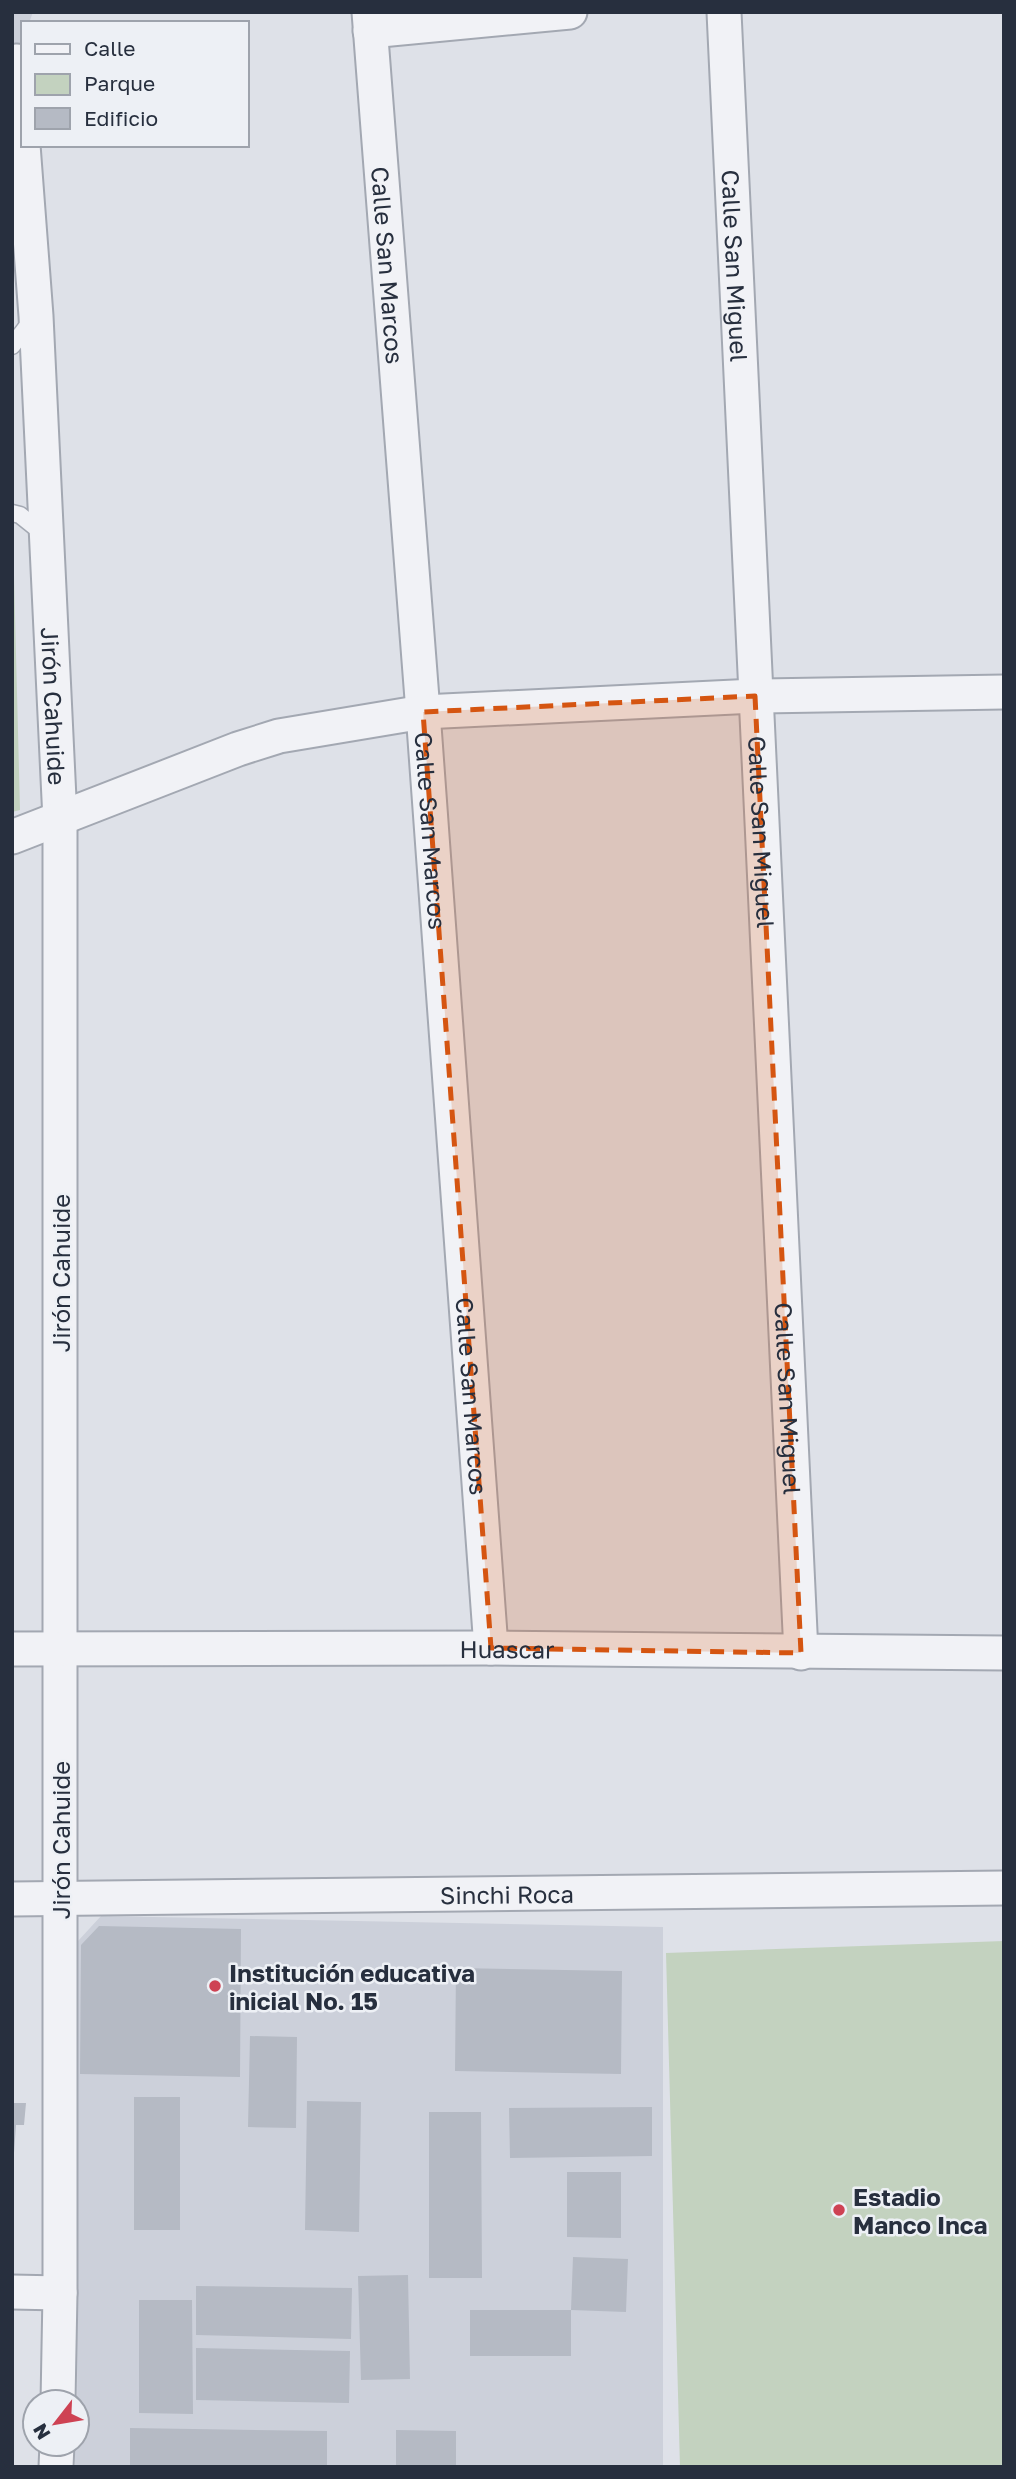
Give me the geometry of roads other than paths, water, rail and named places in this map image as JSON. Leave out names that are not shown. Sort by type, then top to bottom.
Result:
[{"type":"street","points":[[370,21],[570,12]]},
{"type":"street","name":"Calle San Miguel","points":[[724,12],[801,1653]]},
{"type":"street","name":"Calle San Marcos","points":[[370,21],[424,712],[491,1648]]},
{"type":"street","points":[[17,61],[21,112]]},
{"type":"street","name":"Jirón Cahuide","points":[[23,147],[36,316],[60,820],[61,1899],[58,2388]]},
{"type":"street","points":[[12,837],[238,748],[279,736],[424,712],[755,696],[1004,692]]},
{"type":"street","name":"Huascar","points":[[12,1648],[491,1648],[1004,1653]]},
{"type":"street","name":"Sinchi Roca","points":[[12,1899],[1004,1888]]},
{"type":"street","points":[[12,2292],[60,2293]]},
{"type":"lane","points":[[12,346],[36,316]]},
{"type":"lane","points":[[12,513],[20,515],[47,537]]},
{"type":"place","name":"Institución educativa inicial No. 15","points":[[215,1986]]},
{"type":"place","name":"Estadio Manco Inca","points":[[839,2210]]}]
